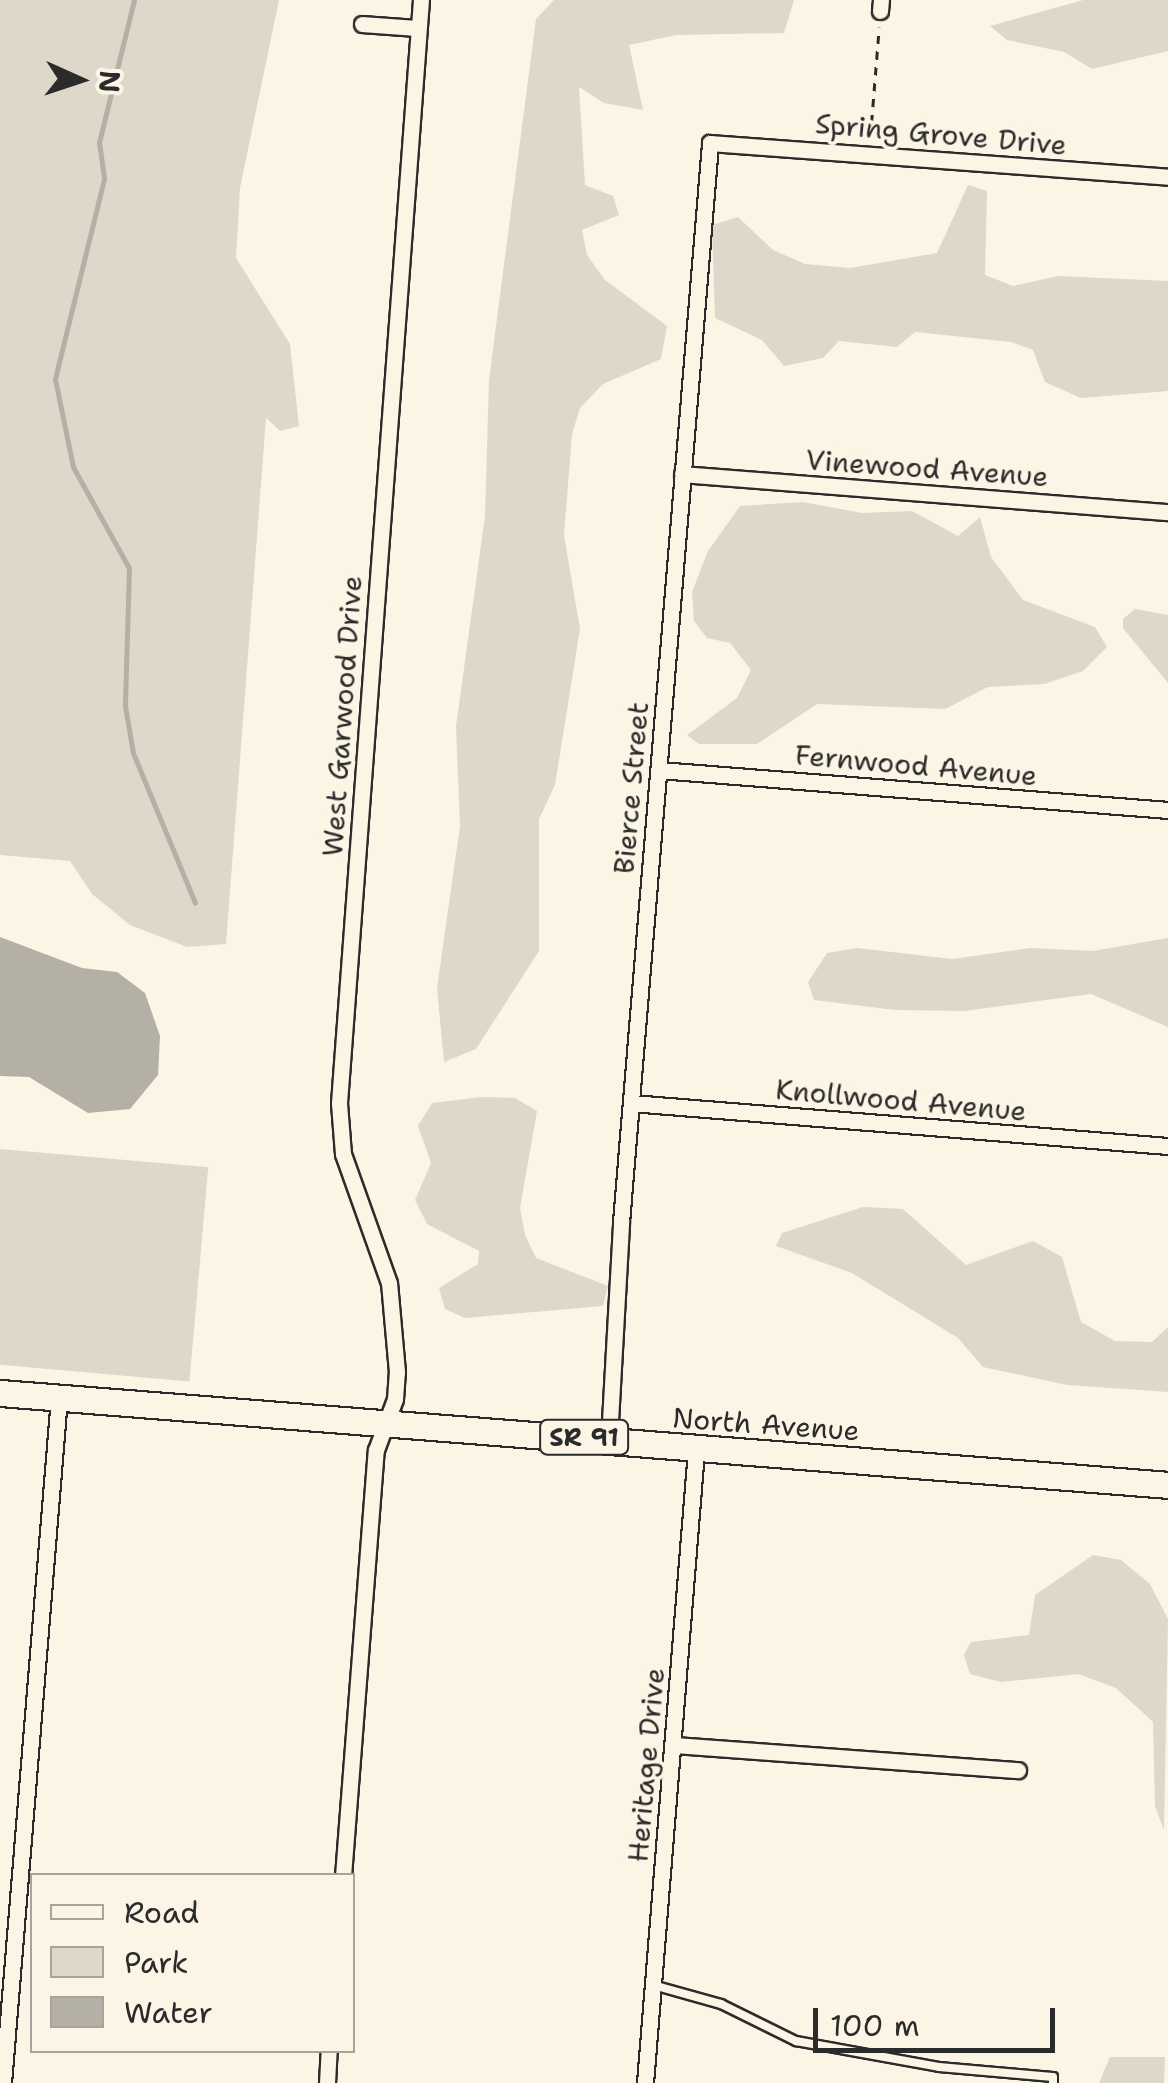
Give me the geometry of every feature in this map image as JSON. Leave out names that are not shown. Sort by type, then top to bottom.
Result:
[{"type":"main road","name":"North Avenue","points":[[0,1394],[1168,1485]]},
{"type":"street","name":"West Garwood Drive","points":[[343,1873],[383,1425],[395,1399],[394,1309],[382,1257],[346,1166],[338,1103],[421,0]]},
{"type":"street","points":[[362,24],[416,28]]},
{"type":"street","name":"Spring Grove Drive","points":[[710,143],[1168,177]]},
{"type":"street","name":"Bierce Street","points":[[609,1439],[631,1103],[710,143]]},
{"type":"street","name":"Vinewood Avenue","points":[[682,474],[1168,512]]},
{"type":"street","name":"Fernwood Avenue","points":[[659,770],[1168,810]]},
{"type":"street","name":"Knollwood Avenue","points":[[631,1103],[1168,1146]]},
{"type":"street","points":[[3,2083],[59,1398]]},
{"type":"street","name":"Heritage Drive","points":[[645,2083],[696,1450]]},
{"type":"street","points":[[675,1746],[1018,1770]]},
{"type":"street","points":[[326,2083],[329,2053]]},
{"type":"lane","points":[[653,1985],[721,2004],[796,2041],[962,2069],[1053,2076],[1052,2083]]},
{"type":"lane","points":[[961,2083],[962,2069]]},
{"type":"path","points":[[868,154],[881,5]]},
{"type":"green space","points":[[0,0],[279,0],[240,188],[236,258],[290,344],[299,426],[280,431],[266,418],[226,944],[187,947],[130,925],[92,894],[70,861],[0,855]]},
{"type":"green space","points":[[554,0],[794,0],[784,33],[676,35],[629,45],[643,110],[604,103],[579,87],[585,185],[613,196],[619,215],[582,230],[587,255],[605,280],[667,326],[661,359],[603,384],[580,408],[572,434],[564,535],[580,629],[555,785],[539,819],[539,951],[476,1049],[444,1062],[437,988],[460,826],[456,726],[485,516],[489,380],[536,19]]},
{"type":"green space","points":[[1083,0],[1168,0],[1168,51],[1092,69],[1064,52],[1007,40],[990,26]]},
{"type":"green space","points":[[968,185],[987,191],[985,275],[1013,286],[1058,276],[1168,281],[1168,391],[1081,398],[1045,382],[1033,350],[1011,342],[915,332],[897,347],[839,341],[823,358],[784,366],[762,340],[715,318],[712,225],[738,217],[773,250],[805,264],[850,268],[937,253]]},
{"type":"green space","points":[[803,502],[862,513],[912,511],[958,536],[980,517],[991,557],[1023,600],[1095,627],[1107,647],[1083,671],[1044,684],[988,687],[945,709],[817,704],[757,744],[699,744],[687,735],[737,698],[751,670],[730,643],[707,638],[694,621],[692,592],[708,551],[740,506]]},
{"type":"green space","points":[[1135,609],[1168,615],[1168,683],[1123,628],[1123,619]]},
{"type":"green space","points":[[1168,938],[1168,1027],[1091,994],[965,1011],[895,1010],[814,1000],[808,982],[827,953],[857,948],[952,959],[1030,948],[1093,951]]},
{"type":"green space","points":[[515,1098],[537,1111],[520,1208],[525,1235],[536,1258],[608,1286],[603,1306],[465,1318],[445,1309],[439,1288],[478,1264],[479,1251],[427,1224],[415,1200],[431,1163],[418,1126],[432,1103]]},
{"type":"green space","points":[[0,1149],[208,1167],[189,1381],[0,1365]]},
{"type":"green space","points":[[863,1207],[903,1209],[966,1265],[1033,1241],[1062,1257],[1081,1322],[1115,1341],[1152,1342],[1168,1327],[1168,1392],[1067,1385],[983,1367],[958,1338],[852,1273],[776,1246],[782,1233]]},
{"type":"green space","points":[[1093,1555],[1121,1560],[1150,1584],[1168,1619],[1164,1830],[1155,1806],[1153,1722],[1116,1688],[1078,1674],[1001,1682],[970,1674],[964,1655],[971,1642],[1029,1635],[1035,1595]]},
{"type":"green space","points":[[1110,2057],[1165,2057],[1164,2083],[1099,2083]]},
{"type":"water","points":[[0,937],[82,968],[117,972],[145,993],[160,1036],[158,1075],[130,1109],[88,1113],[29,1077],[0,1076]]},
{"type":"waterway","points":[[134,0],[99,142],[104,179],[55,379],[73,467],[129,568],[125,706],[133,753],[195,903]]}]
